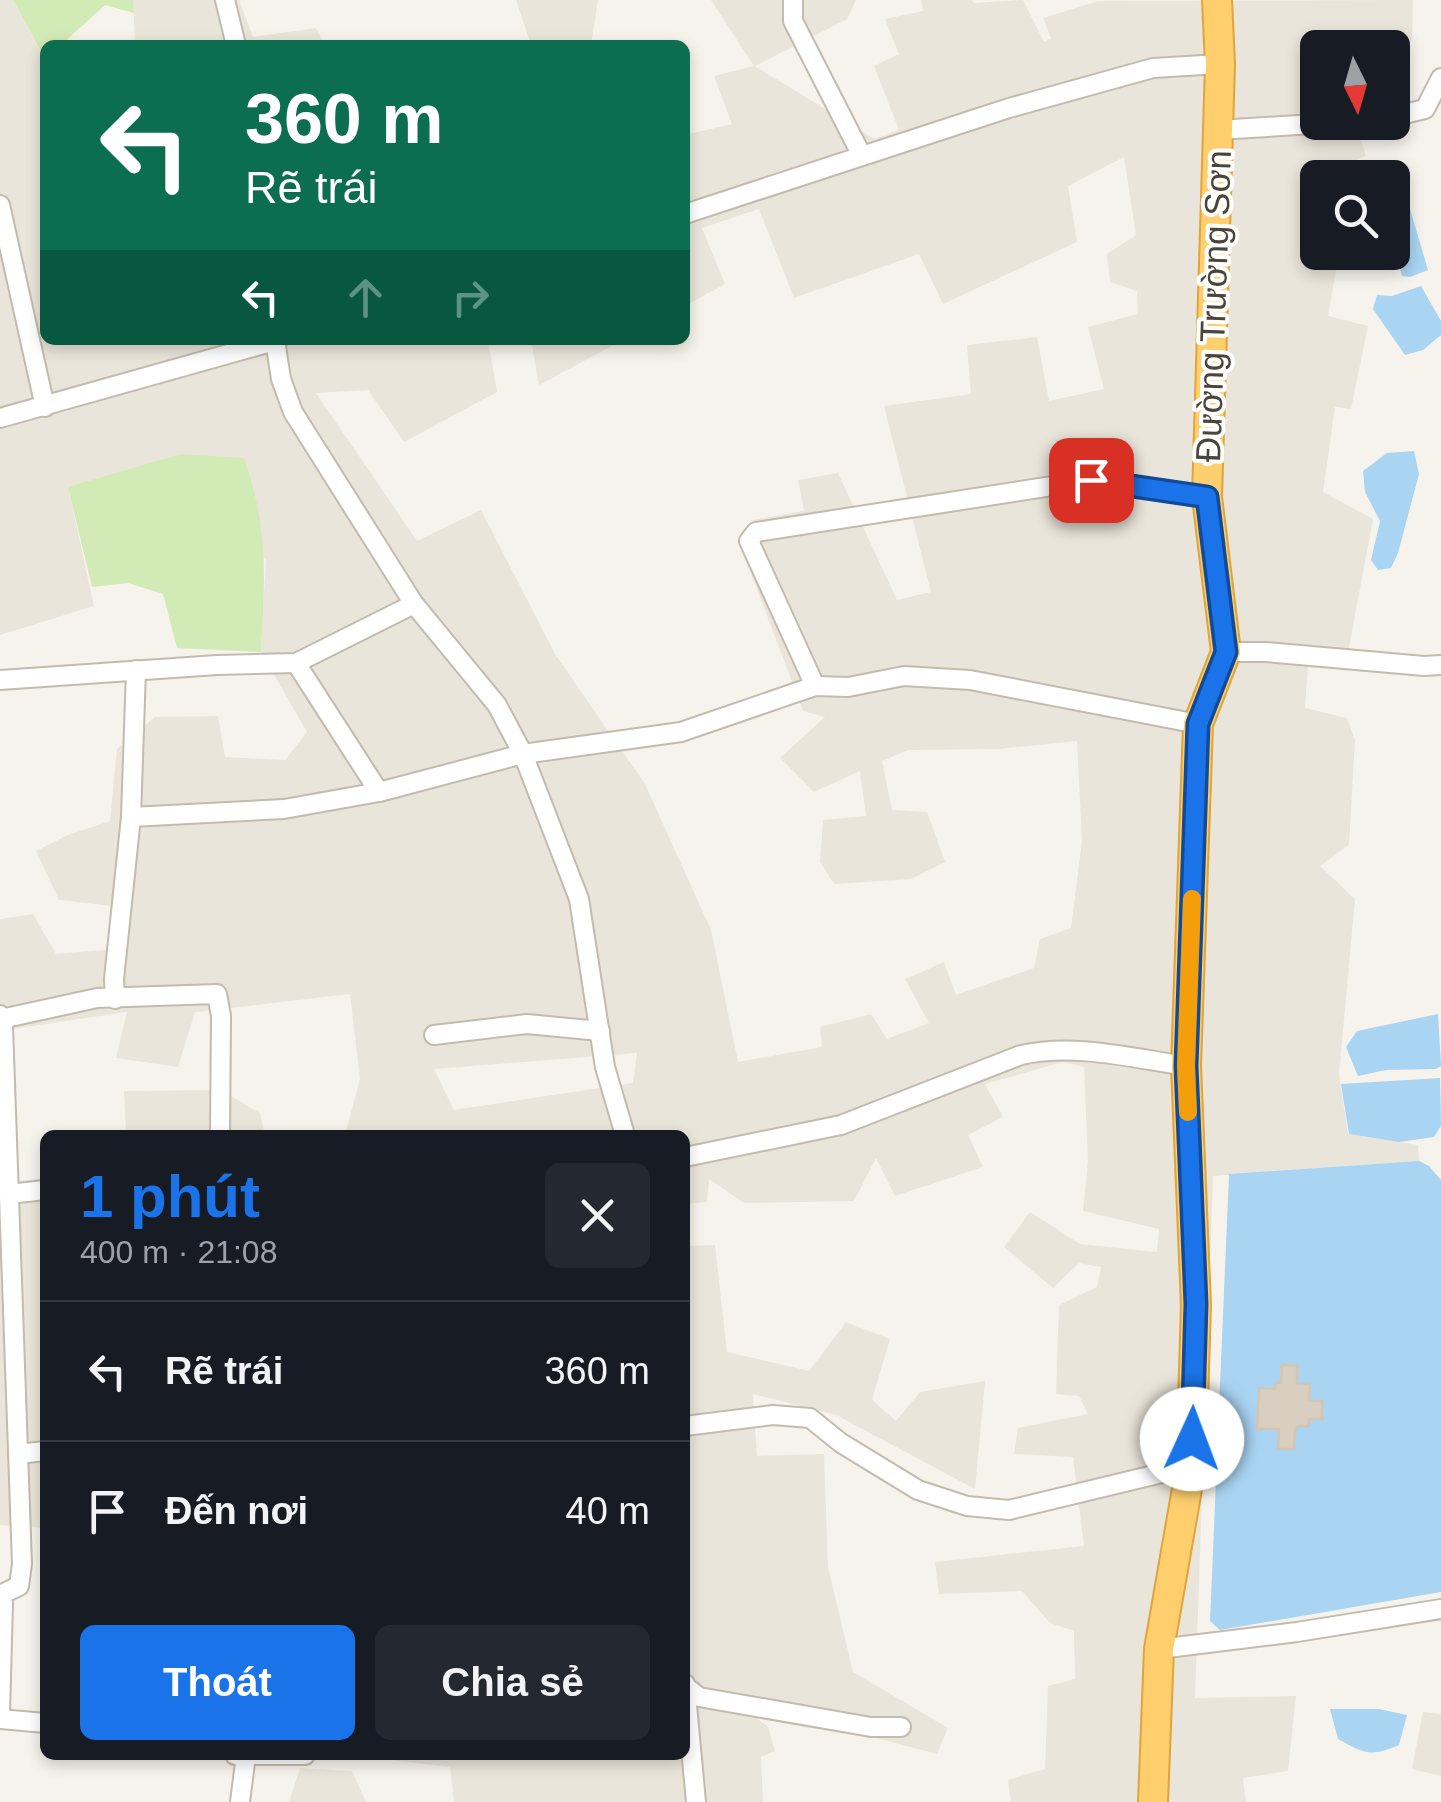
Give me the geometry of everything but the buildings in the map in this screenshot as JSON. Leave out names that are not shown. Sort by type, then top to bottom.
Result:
[{"type":"highway","name":"Đường Trường Sơn","points":[[1153,1802],[1159,1649],[1191,1466],[1196,1304],[1186,1066],[1198,724],[1226,652],[1207,497],[1220,64],[1217,0]]},
{"type":"street","points":[[225,0],[235,40]]},
{"type":"street","points":[[792,0],[793,22],[862,156]]},
{"type":"street","points":[[690,212],[1010,108],[1152,68],[1220,64]]},
{"type":"street","points":[[1410,112],[1424,108],[1441,78]]},
{"type":"street","points":[[1218,130],[1300,125]]},
{"type":"street","points":[[0,205],[46,408]]},
{"type":"street","points":[[0,418],[259,345]]},
{"type":"street","points":[[277,345],[281,380],[293,412],[414,604],[497,705],[522,754],[579,899],[605,1067],[624,1130]]},
{"type":"street","points":[[814,686],[749,542],[756,532],[1091,480],[1207,497]]},
{"type":"street","points":[[0,680],[296,663],[414,604]]},
{"type":"street","points":[[1226,652],[1441,664]]},
{"type":"street","points":[[296,663],[379,792]]},
{"type":"street","points":[[116,999],[114,978],[132,817],[136,670]]},
{"type":"street","points":[[132,817],[284,810],[379,792],[522,754],[680,732],[814,686],[848,687],[904,676],[970,680],[1198,724]]},
{"type":"street","points":[[40,1721],[0,1717],[0,1596],[19,1586],[22,1564],[0,1018],[97,998],[217,994],[221,1016],[220,1130]]},
{"type":"street","points":[[434,1035],[527,1024],[600,1031]]},
{"type":"street","points":[[690,1156],[841,1125],[1021,1055],[1044,1050],[1186,1066]]},
{"type":"street","points":[[9,1194],[40,1191]]},
{"type":"street","points":[[690,1425],[773,1415],[810,1418],[841,1443],[918,1490],[967,1506],[1010,1510],[1191,1466]]},
{"type":"street","points":[[18,1454],[40,1452]]},
{"type":"street","points":[[1159,1649],[1441,1609]]},
{"type":"street","points":[[690,1690],[699,1697],[871,1727],[901,1727]]},
{"type":"street","points":[[690,1739],[696,1802]]},
{"type":"street","points":[[240,1802],[242,1760]]},
{"type":"shaded area","points":[[0,0],[13,0],[40,51],[40,345],[489,345],[497,392],[404,442],[368,390],[316,393],[417,541],[481,510],[555,654],[645,784],[711,930],[738,1062],[822,1047],[820,1027],[871,1014],[887,1039],[929,1023],[905,979],[944,962],[956,995],[1034,968],[1040,939],[1071,928],[1082,841],[1077,741],[999,749],[908,750],[882,761],[892,810],[927,812],[945,862],[911,879],[834,884],[820,862],[823,820],[866,816],[860,771],[814,792],[780,758],[825,717],[803,711],[739,541],[753,520],[804,511],[798,480],[838,473],[897,600],[931,592],[884,406],[971,394],[967,345],[1037,337],[1049,401],[1104,389],[1088,327],[1138,314],[1137,291],[1110,282],[1107,254],[1136,235],[1124,157],[1068,186],[1077,242],[943,304],[919,254],[794,298],[759,209],[702,228],[725,284],[690,303],[690,134],[732,124],[714,76],[754,66],[711,0],[856,0],[847,19],[755,66],[874,139],[899,130],[874,66],[899,54],[885,19],[923,11],[921,0],[1023,0],[1044,42],[1051,38],[1043,18],[1098,1],[1413,0],[1410,42],[1410,30],[1300,30],[1300,140],[1361,140],[1366,156],[1356,160],[1300,160],[1300,270],[1336,270],[1328,316],[1368,326],[1351,409],[1335,407],[1323,492],[1373,519],[1345,669],[1308,666],[1305,708],[1347,718],[1355,740],[1349,845],[1320,866],[1355,899],[1339,1075],[1348,1134],[1418,1145],[1419,1161],[1213,1176],[1195,1698],[1296,1696],[1288,1771],[1243,1778],[1246,1802],[1011,1802],[1008,1780],[1045,1769],[1048,1686],[1075,1679],[1074,1631],[1050,1623],[1022,1591],[939,1594],[935,1562],[1084,1546],[1073,1457],[1014,1454],[1018,1428],[1088,1414],[1079,1396],[1056,1394],[1059,1305],[1097,1287],[1101,1267],[1079,1263],[1053,1288],[1004,1247],[1030,1212],[1080,1244],[1157,1252],[1159,1229],[1083,1211],[1088,1161],[1084,1067],[1063,1062],[985,1084],[1003,1117],[968,1135],[983,1167],[895,1196],[876,1158],[854,1201],[744,1203],[709,1179],[707,1202],[690,1204],[690,1130],[346,1130],[360,1079],[350,994],[195,1012],[178,1067],[116,1058],[127,1012],[4,1030],[0,1072],[0,919],[33,914],[56,954],[115,949],[122,907],[59,900],[36,851],[110,821],[117,749],[155,717],[218,716],[225,757],[285,760],[307,732],[261,652],[266,559],[68,487],[94,606],[0,635]],"holes":[[[637,1053],[633,1083],[454,1110],[434,1069]]]},
{"type":"shaded area","points":[[133,0],[239,0],[253,37],[316,28],[322,40],[135,40]]},
{"type":"shaded area","points":[[516,0],[598,0],[592,40],[529,40]]},
{"type":"shaded area","points":[[532,345],[614,345],[539,385]]},
{"type":"shaded area","points":[[221,1090],[260,1113],[264,1130],[126,1130],[124,1091]]},
{"type":"shaded area","points":[[0,1124],[13,1124],[18,1181],[40,1179],[40,1528],[0,1525]]},
{"type":"shaded area","points":[[715,1245],[727,1352],[809,1371],[846,1322],[890,1339],[872,1400],[896,1421],[920,1392],[985,1381],[975,1489],[836,1415],[753,1394],[757,1456],[824,1454],[828,1567],[853,1672],[948,1728],[937,1754],[733,1700],[768,1727],[775,1751],[761,1757],[763,1802],[454,1802],[450,1767],[390,1760],[690,1760],[690,1246]]},
{"type":"shaded area","points":[[1423,1712],[1441,1714],[1441,1776],[1412,1769]]},
{"type":"shaded area","points":[[300,1768],[352,1771],[366,1802],[289,1802]]},
{"type":"green space","points":[[13,0],[133,0],[134,13],[105,5],[66,40],[40,40],[40,50]]},
{"type":"green space","points":[[181,454],[244,458],[261,532],[261,652],[177,648],[163,594],[128,583],[92,587],[68,487]]},
{"type":"water","points":[[1410,209],[1428,270],[1402,276],[1400,270],[1410,270]]},
{"type":"water","points":[[1421,286],[1441,321],[1441,335],[1423,350],[1405,355],[1373,309],[1377,295],[1392,296]]},
{"type":"water","points":[[1414,451],[1419,474],[1398,553],[1391,568],[1378,570],[1371,560],[1380,521],[1365,492],[1363,471],[1387,453]]},
{"type":"water","points":[[1438,1014],[1441,1066],[1358,1076],[1346,1047],[1357,1031]]},
{"type":"water","points":[[1440,1078],[1441,1126],[1434,1137],[1399,1142],[1349,1134],[1341,1084]]},
{"type":"water","points":[[1419,1161],[1441,1180],[1441,1592],[1220,1630],[1210,1621],[1229,1174]]},
{"type":"water","points":[[1330,1709],[1379,1709],[1407,1715],[1399,1745],[1374,1752],[1347,1744],[1338,1739]]},
{"type":"slow traffic","points":[[1188,1112],[1192,899]]},
{"type":"route","points":[[1091,480],[1207,497],[1226,652],[1198,724],[1186,1066],[1196,1304],[1192,1439]]}]
